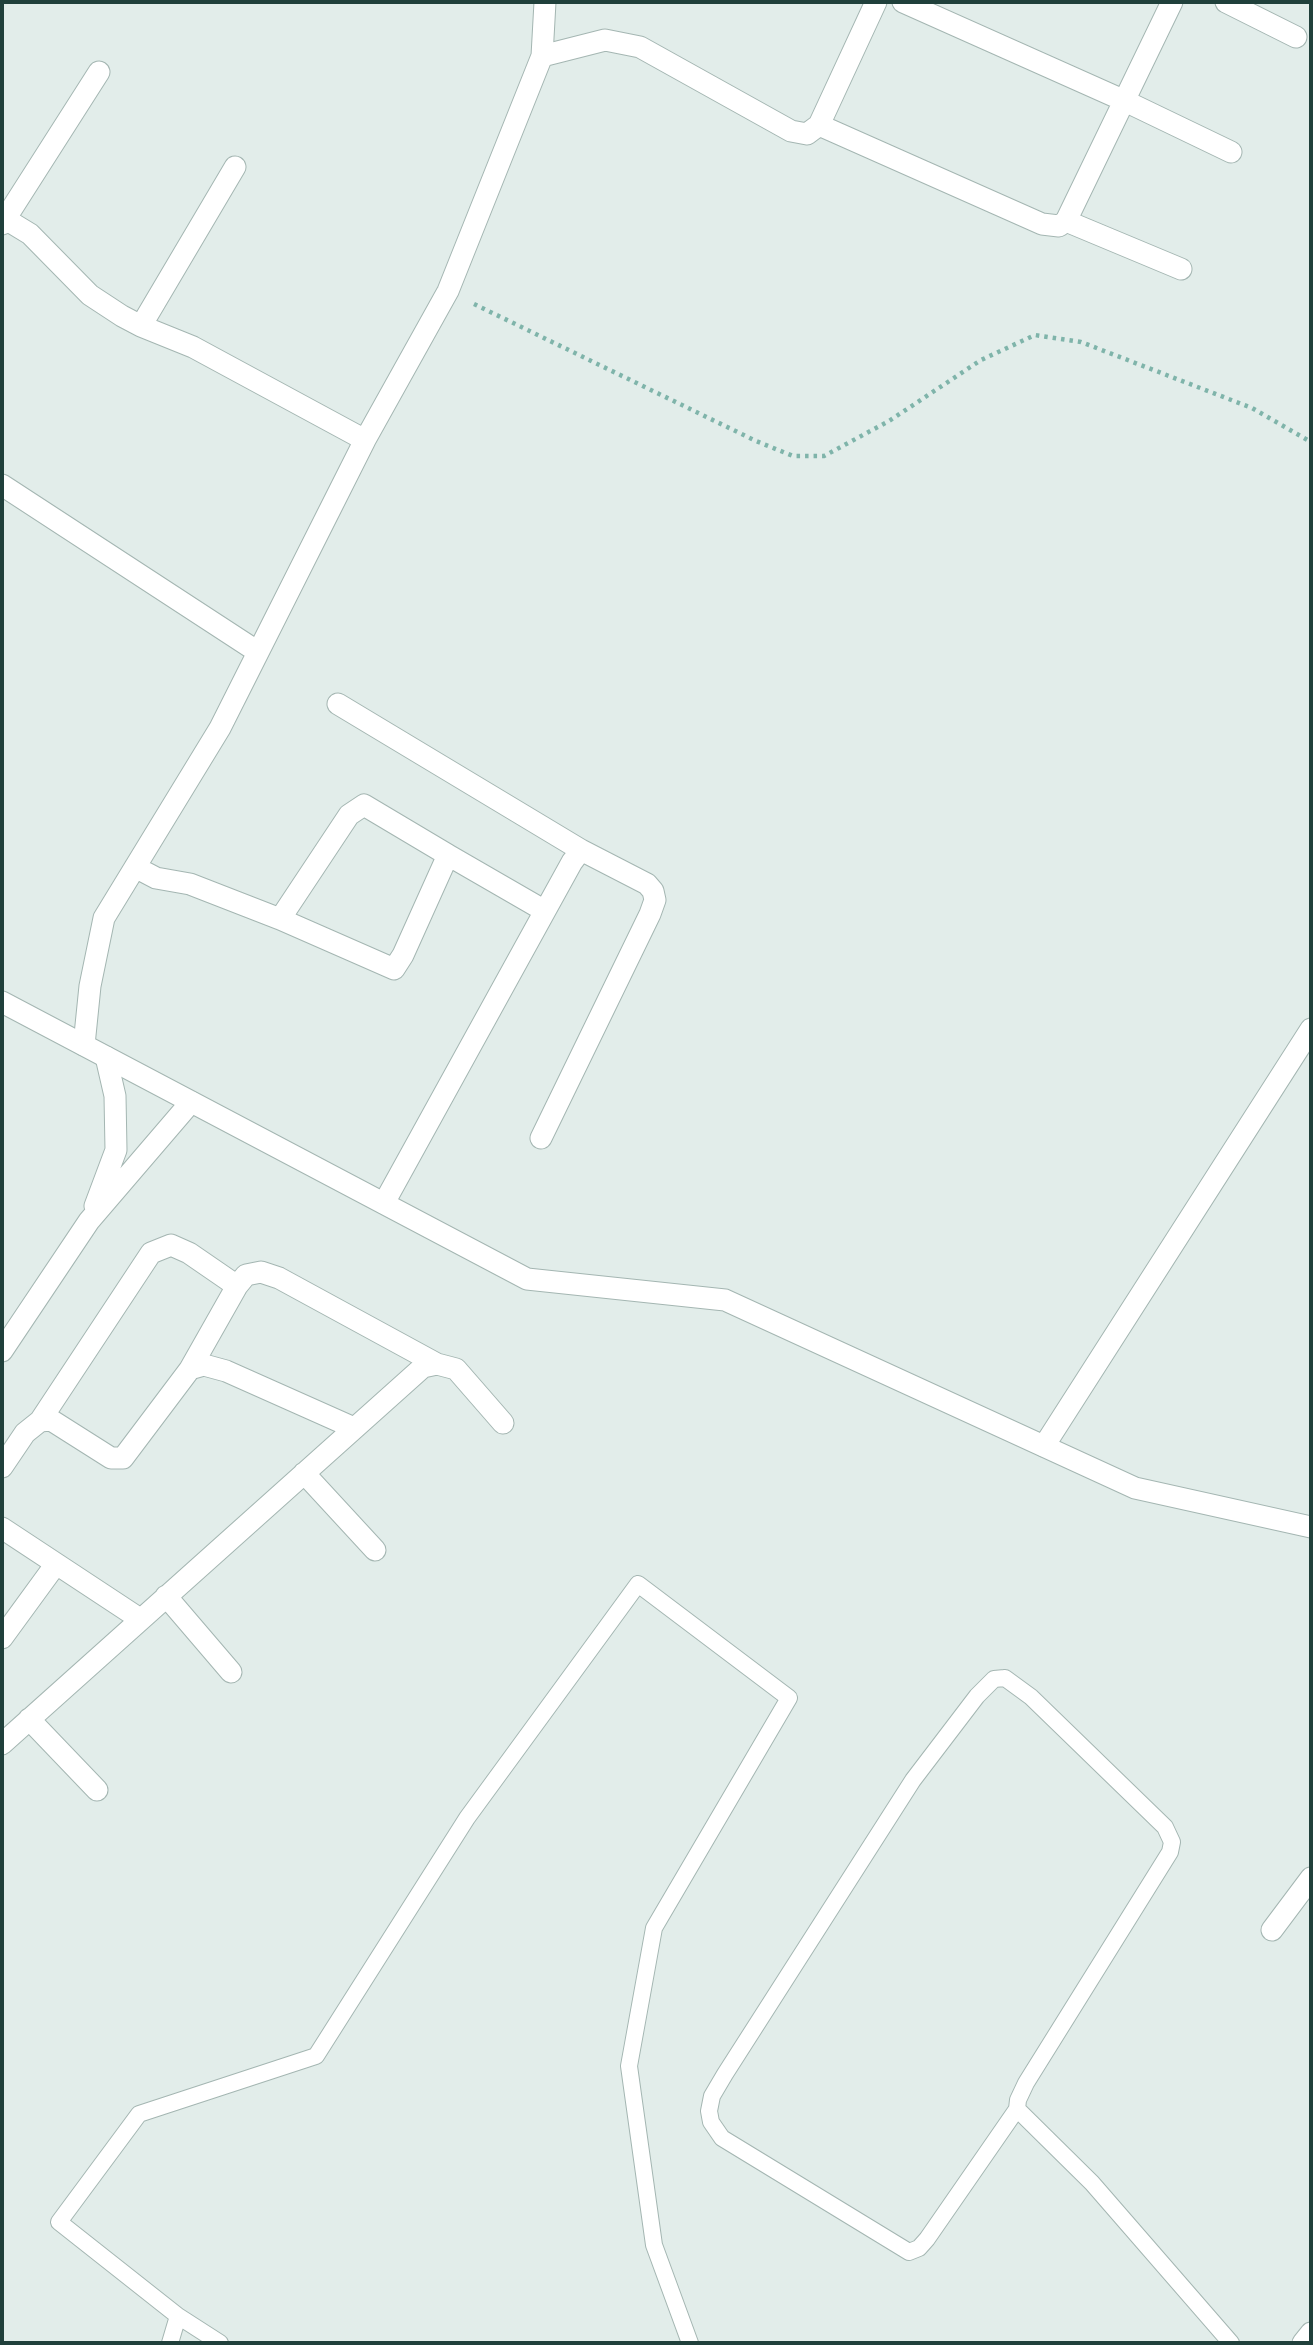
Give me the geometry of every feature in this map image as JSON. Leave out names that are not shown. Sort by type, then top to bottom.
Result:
[{"type":"street","points":[[84,1045],[90,986],[104,918],[220,728],[365,440],[448,291],[542,56],[545,2]]},
{"type":"street","points":[[542,56],[606,40],[640,47],[791,131],[807,134],[819,125],[876,2]]},
{"type":"street","points":[[903,2],[1125,101],[1231,152]]},
{"type":"street","points":[[819,125],[1042,224],[1059,226],[1066,221],[1172,2]]},
{"type":"street","points":[[1226,2],[1296,37]]},
{"type":"street","points":[[99,72],[3,220],[30,234],[90,295],[141,326],[193,347],[365,440]]},
{"type":"street","points":[[141,326],[235,167]]},
{"type":"street","points":[[1066,221],[1181,269]]},
{"type":"street","points":[[2,485],[258,652]]},
{"type":"street","points":[[338,704],[581,850],[647,884],[653,891],[655,900],[541,1138]]},
{"type":"street","points":[[280,919],[335,834],[349,815],[364,804],[545,911]]},
{"type":"street","points":[[384,1203],[581,850]]},
{"type":"street","points":[[135,867],[156,878],[190,884],[280,919],[394,969],[447,855]]},
{"type":"street","points":[[2,1002],[527,1279],[725,1300],[1135,1488],[1311,1527]]},
{"type":"street","points":[[1044,1446],[1311,1029]]},
{"type":"street","points":[[89,1221],[117,1150],[114,1096],[106,1057]]},
{"type":"street","points":[[2,1350],[89,1221],[191,1102]]},
{"type":"street","points":[[2,1467],[25,1433],[40,1421],[151,1253],[172,1245],[189,1253],[237,1286]]},
{"type":"street","points":[[40,1421],[51,1420],[111,1458],[123,1458],[190,1369],[237,1286],[246,1275],[261,1272],[279,1278],[437,1364],[456,1370],[503,1423]]},
{"type":"street","points":[[2,1744],[423,1367],[437,1364]]},
{"type":"street","points":[[190,1369],[204,1365],[226,1371],[354,1428]]},
{"type":"street","points":[[304,1473],[375,1550]]},
{"type":"street","points":[[2,1528],[140,1619]]},
{"type":"street","points":[[2,1638],[56,1564]]},
{"type":"street","points":[[166,1596],[231,1672]]},
{"type":"street","points":[[29,1719],[97,1790]]},
{"type":"street","points":[[1272,1930],[1311,1878]]},
{"type":"street","points":[[1303,2343],[1311,2333]]},
{"type":"lane","points":[[220,2343],[178,2316],[59,2222],[139,2114],[316,2056],[467,1818],[638,1584],[789,1698],[654,1928],[629,2066],[654,2245],[690,2343]]},
{"type":"lane","points":[[1005,1678],[1031,1696],[1165,1827],[1172,1842],[1170,1852],[1026,2083],[1017,2109],[927,2239],[919,2248],[909,2252],[722,2138],[711,2122],[709,2111],[712,2096],[725,2074],[912,1780],[977,1696],[994,1679],[1005,1678]]},
{"type":"lane","points":[[1017,2109],[1092,2183],[1231,2343]]},
{"type":"lane","points":[[170,2343],[178,2316]]},
{"type":"path","points":[[448,291],[744,435],[793,456],[824,456],[889,421],[981,360],[1035,335],[1082,342],[1252,408],[1311,442]]}]
